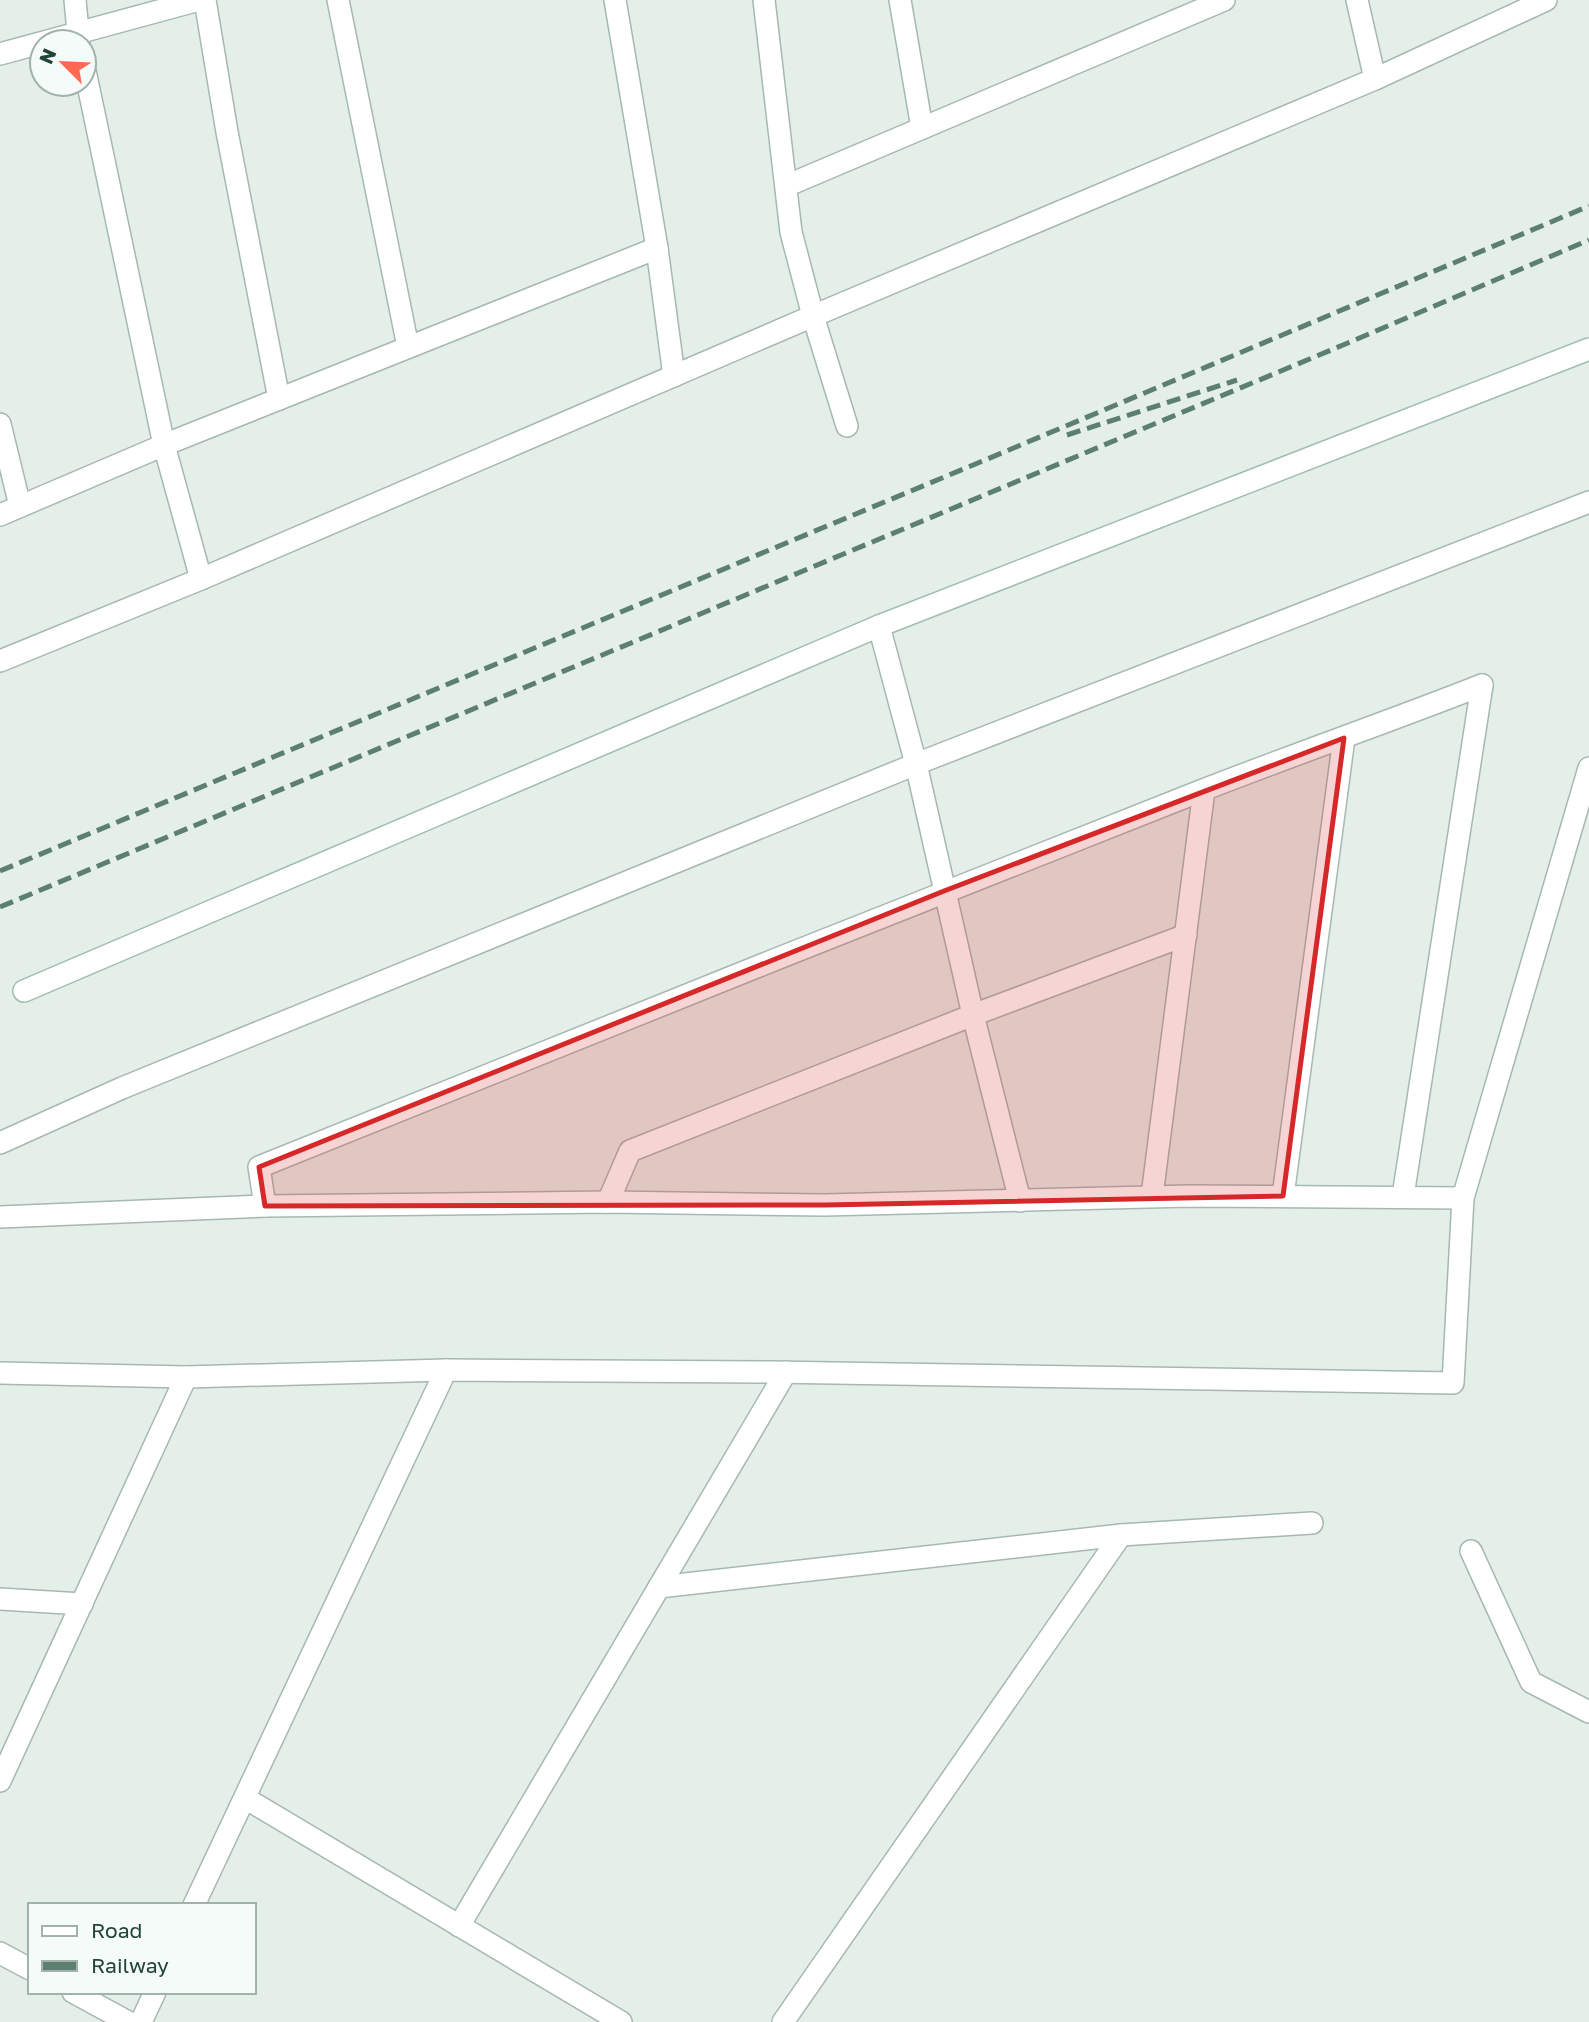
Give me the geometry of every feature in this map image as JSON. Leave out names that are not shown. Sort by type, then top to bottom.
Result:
[{"type":"street","points":[[75,0],[77,28]]},
{"type":"street","points":[[98,31],[199,0]]},
{"type":"street","points":[[205,0],[279,399]]},
{"type":"street","points":[[338,0],[408,348]]},
{"type":"street","points":[[615,0],[657,248],[674,376]]},
{"type":"street","points":[[764,0],[791,232],[813,316],[847,426]]},
{"type":"street","points":[[900,0],[922,128]]},
{"type":"street","points":[[786,186],[1224,0]]},
{"type":"street","points":[[1357,0],[1375,79]]},
{"type":"street","points":[[0,661],[201,579],[813,316],[1375,79],[1546,0]]},
{"type":"street","points":[[0,54],[28,48]]},
{"type":"street","points":[[91,98],[164,445],[201,579]]},
{"type":"street","points":[[0,515],[164,445],[657,248]]},
{"type":"street","points":[[24,991],[879,626],[1589,349]]},
{"type":"street","points":[[0,424],[20,506]]},
{"type":"street","points":[[0,1143],[122,1088],[916,764],[1589,502]]},
{"type":"street","points":[[879,626],[916,764],[973,1015],[1020,1201]]},
{"type":"street","points":[[265,1206],[259,1167],[944,891],[1482,685],[1403,1196]]},
{"type":"street","points":[[1283,1196],[1344,738]]},
{"type":"street","points":[[0,1373],[186,1377],[446,1370],[786,1372],[1453,1383],[1462,1198],[1589,768]]},
{"type":"street","points":[[1152,1196],[1203,790]]},
{"type":"street","points":[[608,1202],[630,1151],[973,1015],[1186,935]]},
{"type":"street","points":[[0,1217],[265,1206],[608,1202],[825,1205],[1152,1196],[1462,1198]]},
{"type":"street","points":[[195,1903],[446,1370]]},
{"type":"street","points":[[459,1926],[786,1372]]},
{"type":"street","points":[[0,1781],[186,1377]]},
{"type":"street","points":[[659,1587],[1121,1535],[1312,1523]]},
{"type":"street","points":[[783,2022],[1121,1535]]},
{"type":"street","points":[[1471,1552],[1531,1682],[1589,1712]]},
{"type":"street","points":[[0,1599],[82,1604]]},
{"type":"street","points":[[246,1798],[621,2022]]},
{"type":"street","points":[[0,1953],[28,1968]]},
{"type":"street","points":[[77,1994],[128,2022]]},
{"type":"street","points":[[141,2022],[154,1994]]},
{"type":"highlighted area","points":[[1344,738],[1283,1196],[825,1205],[265,1206],[259,1167],[944,891]]},
{"type":"railway","points":[[0,871],[1589,206]]},
{"type":"railway","points":[[0,907],[1589,240]]},
{"type":"railway","points":[[1067,435],[1237,380]]}]
